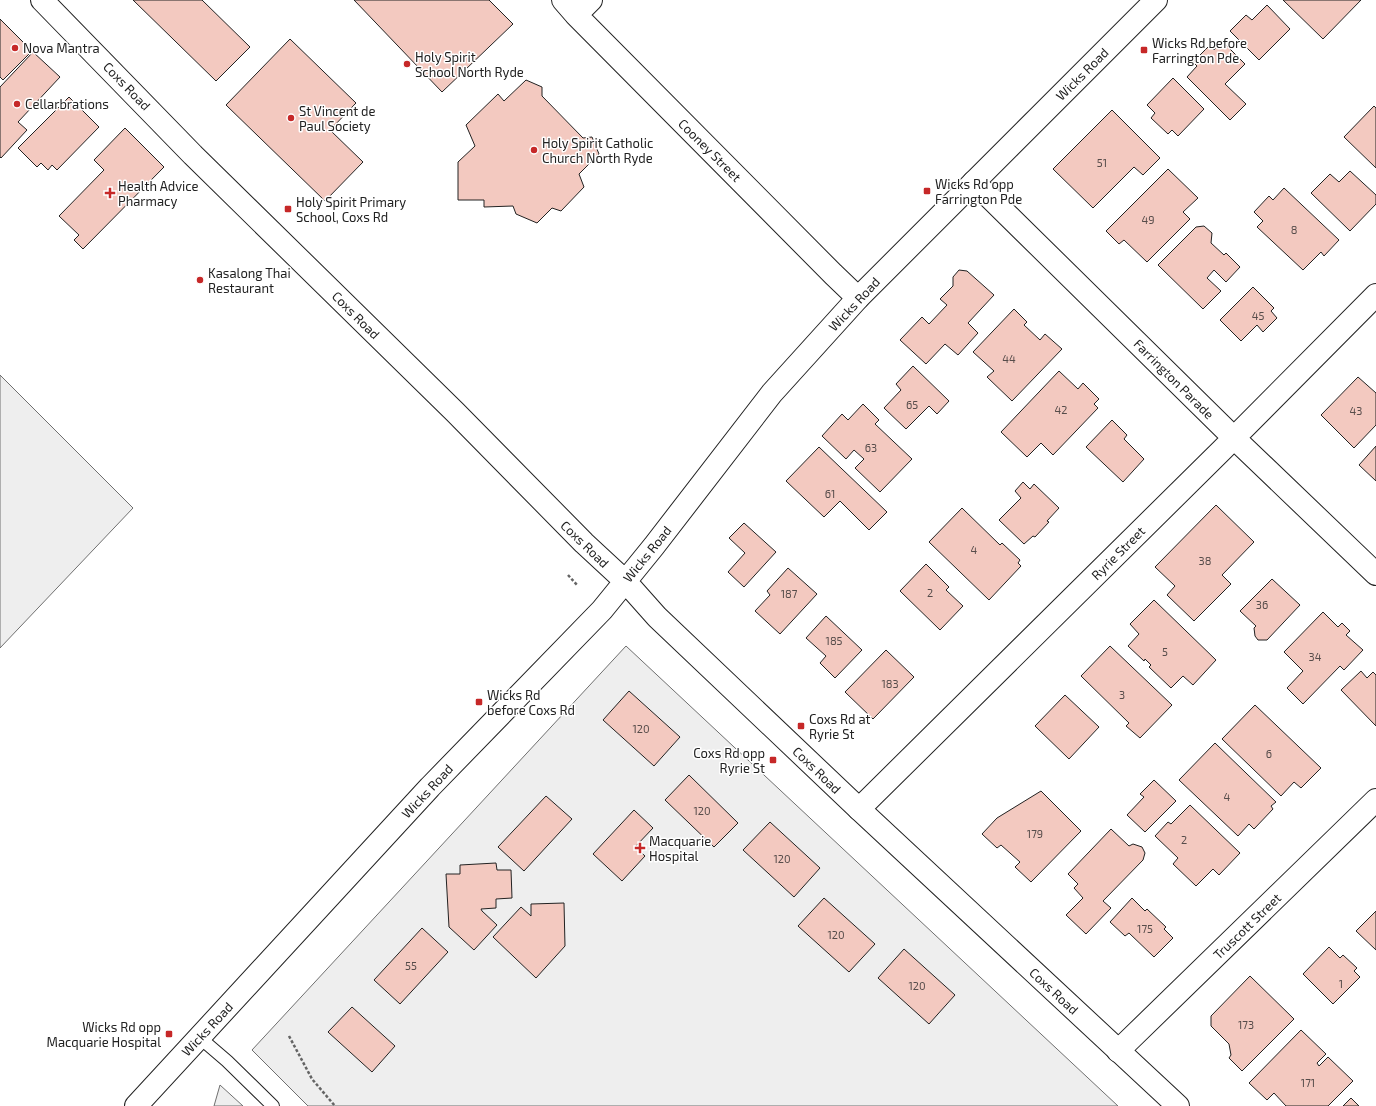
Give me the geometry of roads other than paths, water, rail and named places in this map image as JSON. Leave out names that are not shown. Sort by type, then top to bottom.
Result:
[{"type":"street","name":"Coxs Road","points":[[42,0],[193,155],[455,412],[584,543],[625,582],[657,617],[859,809],[1178,1106]]},
{"type":"street","name":"Wicks Road","points":[[136,1106],[430,787],[595,618],[654,546],[772,393],[858,298],[1156,0]]},
{"type":"street","name":"Cooney Street","points":[[577,5],[827,268],[858,298]]},
{"type":"street","name":"Farrington Parade","points":[[974,182],[1234,438],[1376,574]]},
{"type":"street","name":"Ryrie Street","points":[[859,809],[1234,438],[1376,295]]},
{"type":"street","name":"Truscott Street","points":[[1118,1051],[1376,800]]},
{"type":"lane","points":[[199,1037],[227,1061],[273,1106]]},
{"type":"place","name":"Nova Mantra","points":[[15,48]]},
{"type":"place","name":"Wicks Rd before Farrington Pde","points":[[1144,50]]},
{"type":"place","name":"Holy Spirit School North Ryde","points":[[407,64]]},
{"type":"place","name":"Cellarbrations","points":[[17,104]]},
{"type":"place","name":"St Vincent de Paul Society","points":[[291,118]]},
{"type":"place","name":"Holy Spirit Catholic Church North Ryde","points":[[534,150]]},
{"type":"place","name":"Wicks Rd opp Farrington Pde","points":[[927,191]]},
{"type":"place","name":"Health Advice Pharmacy","points":[[110,193]]},
{"type":"place","name":"Holy Spirit Primary School, Coxs Rd","points":[[288,209]]},
{"type":"place","name":"Kasalong Thai Restaurant","points":[[200,280]]},
{"type":"place","name":"Wicks Rd before Coxs Rd","points":[[479,702]]},
{"type":"place","name":"Coxs Rd at Ryrie St","points":[[801,726]]},
{"type":"place","name":"Coxs Rd opp Ryrie St","points":[[773,760]]},
{"type":"place","name":"Macquarie Hospital","points":[[640,848]]},
{"type":"place","name":"Wicks Rd opp Macquarie Hospital","points":[[169,1034]]}]
